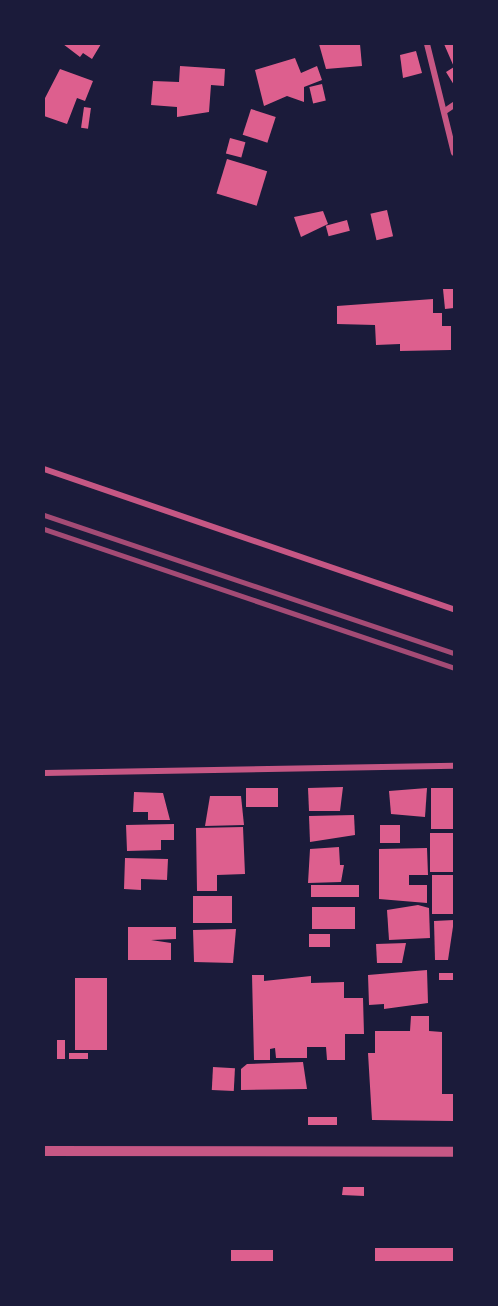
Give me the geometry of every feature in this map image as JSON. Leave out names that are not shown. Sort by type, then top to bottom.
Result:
[{"type":"street","points":[[427,44],[454,153]]},
{"type":"street","points":[[445,111],[454,105]]},
{"type":"street","points":[[44,469],[454,609]]},
{"type":"street","points":[[44,773],[454,766]]},
{"type":"street","points":[[44,1151],[454,1152]]},
{"type":"building","points":[[63,44],[101,44],[92,59],[83,53],[80,57]]},
{"type":"building","points":[[319,44],[360,44],[362,66],[326,69]]},
{"type":"building","points":[[444,44],[454,44],[454,67]]},
{"type":"building","points":[[416,51],[422,73],[403,78],[400,55]]},
{"type":"building","points":[[295,58],[301,73],[317,66],[322,80],[304,87],[304,102],[287,96],[264,106],[255,70]]},
{"type":"building","points":[[180,66],[225,69],[224,86],[211,85],[209,112],[177,117],[177,107],[151,105],[153,81],[179,82]]},
{"type":"building","points":[[454,67],[454,85],[446,72]]},
{"type":"building","points":[[60,69],[93,81],[85,101],[77,98],[67,124],[44,116],[44,100]]},
{"type":"building","points":[[322,84],[326,101],[313,103],[309,87]]},
{"type":"building","points":[[84,107],[91,108],[88,129],[81,128]]},
{"type":"building","points":[[251,109],[276,117],[267,143],[243,135]]},
{"type":"building","points":[[230,138],[245,142],[241,158],[226,153]]},
{"type":"building","points":[[227,159],[267,171],[257,206],[216,193]]},
{"type":"building","points":[[387,210],[393,236],[377,240],[370,214]]},
{"type":"building","points":[[323,211],[328,224],[301,237],[294,217]]},
{"type":"building","points":[[347,220],[350,231],[329,236],[326,226]]},
{"type":"building","points":[[443,289],[454,289],[454,308],[445,309]]},
{"type":"building","points":[[433,299],[433,313],[442,313],[442,326],[451,326],[451,350],[400,351],[400,344],[376,345],[375,325],[337,324],[337,306]]},
{"type":"building","points":[[343,787],[340,811],[309,811],[308,788]]},
{"type":"building","points":[[246,788],[278,788],[278,807],[246,807]]},
{"type":"building","points":[[427,788],[425,817],[391,814],[389,791]]},
{"type":"building","points":[[431,788],[454,788],[454,829],[431,829]]},
{"type":"building","points":[[134,792],[163,793],[170,820],[148,820],[148,812],[133,812]]},
{"type":"building","points":[[210,796],[241,796],[244,825],[205,826]]},
{"type":"building","points":[[354,815],[355,835],[310,842],[309,816]]},
{"type":"building","points":[[174,824],[174,840],[161,840],[161,850],[127,851],[126,825]]},
{"type":"building","points":[[380,825],[400,825],[400,843],[380,843]]},
{"type":"building","points":[[243,827],[245,874],[217,875],[217,891],[197,891],[196,828]]},
{"type":"building","points":[[430,833],[454,833],[454,872],[430,872]]},
{"type":"building","points":[[339,847],[340,865],[344,865],[341,882],[308,883],[310,849]]},
{"type":"building","points":[[427,848],[428,875],[409,875],[409,885],[427,885],[427,903],[379,899],[379,849]]},
{"type":"building","points":[[125,858],[168,859],[167,880],[141,879],[141,890],[124,889]]},
{"type":"building","points":[[432,875],[454,875],[454,914],[432,914]]},
{"type":"building","points":[[311,885],[359,885],[359,897],[311,897]]},
{"type":"building","points":[[193,896],[232,896],[232,923],[193,923]]},
{"type":"building","points":[[418,905],[429,908],[430,938],[389,940],[387,910]]},
{"type":"building","points":[[312,907],[355,907],[355,929],[312,929]]},
{"type":"building","points":[[454,920],[448,960],[435,960],[434,921]]},
{"type":"building","points":[[128,927],[176,927],[176,939],[151,940],[171,943],[171,960],[128,960]]},
{"type":"building","points":[[236,929],[233,963],[194,962],[193,930]]},
{"type":"building","points":[[309,934],[330,934],[330,947],[309,947]]},
{"type":"building","points":[[406,943],[402,963],[377,963],[376,944]]},
{"type":"building","points":[[427,970],[428,1003],[384,1009],[384,1004],[369,1005],[368,975]]},
{"type":"building","points":[[439,973],[454,973],[454,980],[439,980]]},
{"type":"building","points":[[252,975],[264,975],[264,981],[311,976],[311,983],[344,982],[344,998],[363,998],[364,1034],[345,1034],[345,1060],[327,1060],[326,1047],[307,1047],[307,1058],[276,1058],[275,1048],[270,1049],[270,1060],[254,1060]]},
{"type":"building","points":[[75,978],[107,978],[107,1050],[75,1050]]},
{"type":"building","points":[[411,1016],[429,1016],[429,1031],[442,1032],[442,1094],[454,1094],[454,1121],[372,1120],[368,1053],[375,1053],[375,1031],[410,1031]]},
{"type":"building","points":[[57,1040],[65,1040],[65,1059],[57,1059]]},
{"type":"building","points":[[69,1053],[88,1053],[88,1059],[69,1059]]},
{"type":"building","points":[[303,1062],[307,1089],[241,1090],[241,1069],[247,1064]]},
{"type":"building","points":[[213,1067],[235,1068],[234,1091],[212,1090]]},
{"type":"building","points":[[308,1117],[337,1117],[337,1125],[308,1125]]},
{"type":"building","points":[[343,1187],[364,1187],[364,1196],[342,1195]]},
{"type":"building","points":[[375,1248],[454,1248],[454,1262],[375,1262]]},
{"type":"building","points":[[231,1250],[273,1250],[273,1262],[231,1262]]},
{"type":"railway","points":[[44,515],[454,653]]},
{"type":"railway","points":[[44,529],[454,668]]}]
